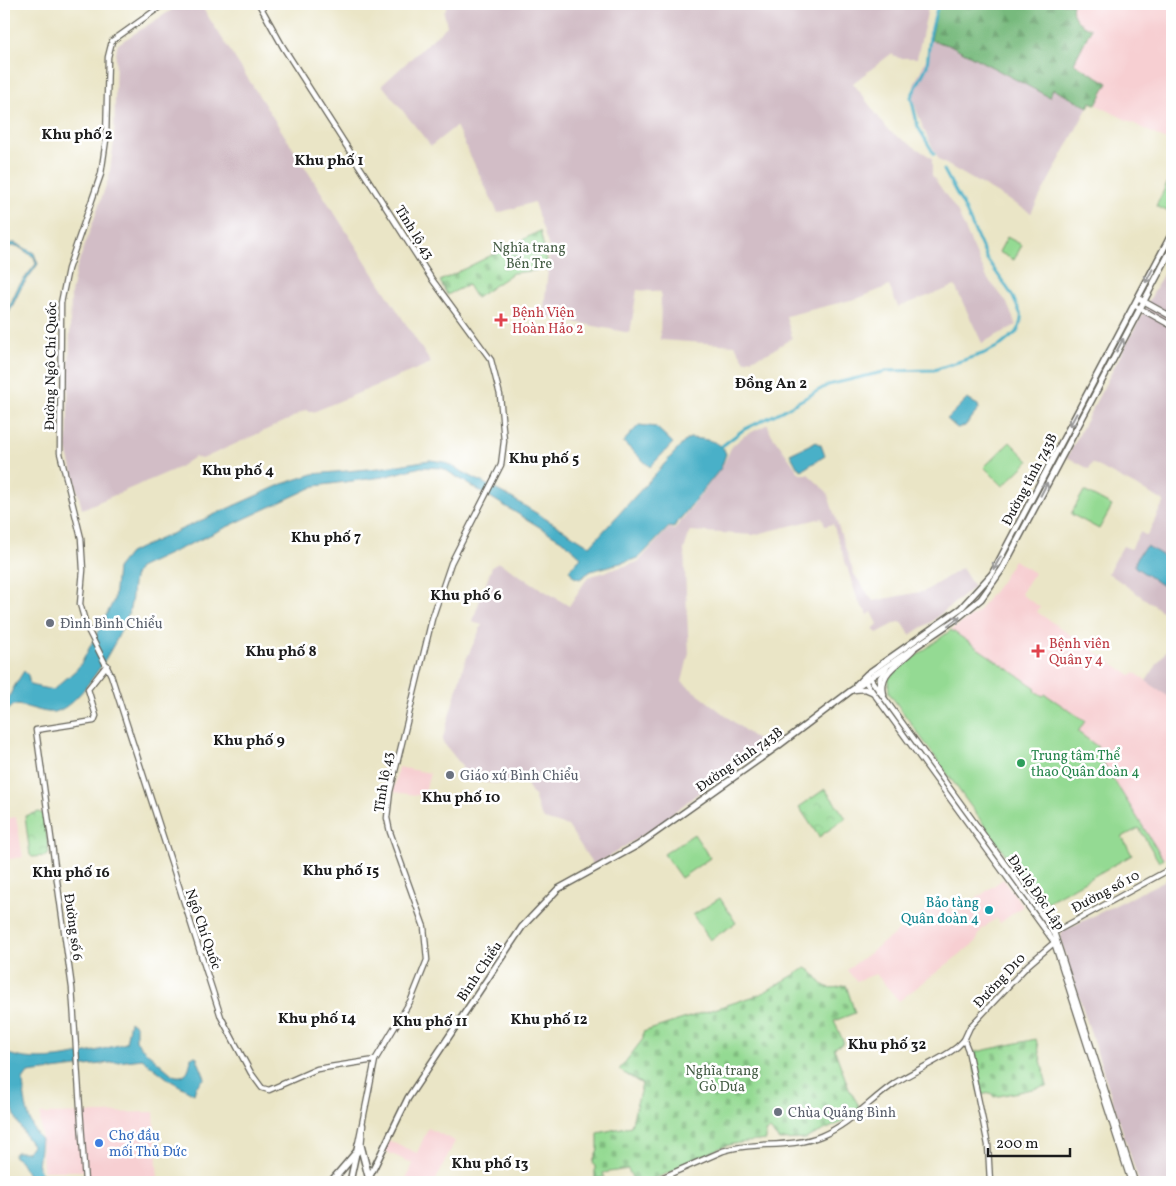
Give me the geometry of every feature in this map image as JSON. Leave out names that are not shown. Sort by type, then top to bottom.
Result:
[{"type":"highway","points":[[360,1154],[369,1180]]},
{"type":"highway","points":[[330,1182],[360,1154]]},
{"type":"highway","points":[[334,1182],[360,1154]]},
{"type":"main road","name":"Đường Ngô Chí Quốc","points":[[104,659],[82,616],[81,538],[60,453],[62,292],[101,174],[106,140],[108,57],[112,41],[164,4]]},
{"type":"main road","name":"Tỉnh lộ 43","points":[[259,4],[288,54],[431,278],[491,360],[500,395],[504,441],[501,465],[451,563],[432,619],[390,792],[387,818],[390,832],[424,927],[427,960],[411,1000],[375,1060],[363,1125],[360,1154],[351,1182]]},
{"type":"main road","name":"Đường tỉnh 743B","points":[[638,845],[784,742],[971,598],[995,568],[1172,233]]},
{"type":"main road","name":"Đường tỉnh 743B","points":[[866,678],[886,668],[914,649],[981,599],[1003,568],[1172,248]]},
{"type":"main road","points":[[1138,298],[1172,317]]},
{"type":"main road","points":[[1134,305],[1172,326]]},
{"type":"main road","points":[[1023,512],[1029,518]]},
{"type":"main road","points":[[887,701],[882,686],[885,676],[914,649]]},
{"type":"main road","name":"Ngô Chí Quốc","points":[[104,659],[221,1017],[251,1073],[262,1088],[269,1090],[317,1069],[375,1060]]},
{"type":"main road","name":"Đường số 6","points":[[86,1182],[72,988],[36,730],[94,721],[96,716],[88,689],[107,665]]},
{"type":"main road","points":[[852,690],[865,688],[877,692],[880,678],[886,668]]},
{"type":"main road","name":"Đại lộ Độc Lập","points":[[866,678],[1052,934]]},
{"type":"main road","name":"Đại lộ Độc Lập","points":[[877,692],[887,701],[1056,941],[1135,1182]]},
{"type":"main road","name":"Bình Chiểu","points":[[369,1180],[408,1098],[528,919],[558,889],[638,845]]},
{"type":"main road","name":"Đường số 10","points":[[1052,934],[1172,868]]},
{"type":"main road","name":"Đại lộ Độc Lập","points":[[1056,941],[1131,1182]]},
{"type":"main road","name":"Đường D10","points":[[652,1182],[735,1147],[781,1145],[820,1136],[862,1112],[878,1095],[896,1082],[944,1056],[964,1040],[970,1027],[1028,965],[1056,941]]},
{"type":"main road","points":[[964,1040],[968,1050],[988,1145],[990,1182]]},
{"type":"main road","points":[[360,1154],[374,1168]]},
{"type":"shaded area","points":[[181,4],[200,4],[431,363],[313,412],[305,410],[288,420],[202,459],[194,457],[178,468],[82,509],[67,449],[71,293],[76,270],[109,177],[114,142],[116,50],[118,44]]},
{"type":"shaded area","points":[[448,4],[929,4],[917,58],[899,58],[891,54],[853,83],[889,131],[932,158],[932,175],[957,211],[987,278],[1006,301],[1016,325],[982,343],[955,286],[898,307],[889,286],[859,298],[786,316],[792,338],[768,353],[745,361],[735,345],[660,340],[661,292],[637,290],[630,333],[543,316],[550,251],[534,202],[498,213],[456,126],[431,146],[382,85],[447,26],[444,13]]},
{"type":"shaded area","points":[[938,4],[1172,4],[1172,143],[1091,102],[1088,107],[1053,89],[931,40]]},
{"type":"shaded area","points":[[931,40],[952,46],[1049,97],[1053,89],[1088,107],[1031,213],[939,160],[923,128],[913,100],[914,85],[930,51]]},
{"type":"shaded area","points":[[1172,257],[1172,618],[1108,573],[1123,546],[1131,549],[1140,532],[1147,536],[1164,501],[1092,463],[1089,469],[1067,457]]},
{"type":"shaded area","points":[[768,424],[770,432],[800,474],[808,474],[827,492],[854,574],[873,601],[925,591],[962,568],[974,587],[931,622],[910,635],[903,623],[898,622],[877,633],[873,629],[878,624],[872,612],[868,615],[858,601],[833,524],[825,526],[822,518],[753,535],[690,531],[684,550],[689,653],[682,682],[765,746],[759,751],[760,753],[705,788],[655,827],[594,866],[568,826],[544,819],[539,812],[535,798],[522,776],[511,773],[509,785],[463,780],[465,770],[462,769],[462,766],[442,741],[464,664],[482,625],[472,622],[492,567],[498,562],[569,606],[588,577],[638,562],[669,528],[674,530],[722,467],[732,446],[744,436]]},
{"type":"shaded area","name":"Bệnh viên Quân y 4","points":[[1014,560],[1034,573],[1021,594],[1040,607],[1037,612],[1131,676],[1134,672],[1172,699],[1172,833],[1169,836],[1172,841],[1172,854],[1163,859],[1096,751],[1098,747],[1078,732],[1085,721],[1045,694],[1043,696],[1034,690],[1035,687],[951,630],[977,613],[1000,583]]},
{"type":"shaded area","points":[[1172,642],[1172,699],[1146,681]]},
{"type":"shaded area","points":[[398,767],[430,773],[424,796],[393,792]]},
{"type":"shaded area","points":[[16,817],[23,857],[4,860],[4,819]]},
{"type":"shaded area","points":[[1172,877],[1172,1182],[1139,1182],[1060,938],[1063,931]]},
{"type":"shaded area","points":[[1003,879],[1023,906],[1000,923],[996,918],[981,930],[976,942],[899,1001],[876,974],[856,981],[847,970],[942,898],[955,914]]},
{"type":"shaded area","name":"Chợ đầu mối Thủ Đức","points":[[154,1112],[158,1182],[88,1182],[87,1171],[43,1171],[40,1114]]},
{"type":"shaded area","points":[[428,1128],[455,1141],[435,1182],[410,1182],[405,1180],[413,1164],[383,1150],[388,1140],[417,1153]]},
{"type":"green space","points":[[938,4],[1073,4],[1074,17],[1091,29],[1074,63],[1108,83],[1096,105],[1091,102],[1088,107],[1053,89],[1049,97],[952,46],[931,40]]},
{"type":"green space","points":[[1168,182],[1172,184],[1171,213],[1156,206]]},
{"type":"green space","name":"Nghĩa trang Bến Tre","points":[[540,231],[549,269],[513,273],[476,298],[468,285],[447,295],[440,281]]},
{"type":"green space","points":[[1007,237],[1022,245],[1014,260],[999,252]]},
{"type":"green space","points":[[1010,442],[1029,461],[1003,486],[984,467]]},
{"type":"green space","points":[[1084,491],[1112,506],[1099,529],[1071,514]]},
{"type":"green space","name":"Trung tâm Thể thao Quân đoàn 4","points":[[951,630],[1036,688],[1035,691],[1043,696],[1045,694],[1085,721],[1078,732],[1098,747],[1096,751],[1163,859],[1159,862],[1139,828],[1122,837],[1132,855],[1047,902],[1031,880],[1026,883],[889,693],[888,680],[892,674]]},
{"type":"green space","points":[[825,789],[846,818],[819,837],[799,807]]},
{"type":"green space","points":[[39,812],[44,815],[49,853],[47,856],[32,857],[30,855],[25,816]]},
{"type":"green space","points":[[694,834],[710,858],[681,878],[664,854]]},
{"type":"green space","points":[[720,898],[736,923],[710,940],[693,915]]},
{"type":"green space","name":"Nghĩa trang Gò Dưa","points":[[806,968],[825,986],[830,988],[846,985],[855,1013],[834,1021],[844,1043],[834,1048],[849,1089],[861,1109],[842,1122],[805,1139],[779,1140],[770,1130],[766,1132],[766,1140],[725,1146],[655,1178],[634,1182],[628,1169],[603,1173],[604,1177],[595,1179],[593,1161],[598,1149],[598,1133],[631,1126],[642,1084],[619,1070],[643,1039],[643,1032],[761,994]]},
{"type":"green space","points":[[1036,1039],[1047,1086],[994,1097],[991,1093],[980,1095],[971,1053]]},
{"type":"water","points":[[15,243],[34,253],[38,264],[21,288],[4,323],[4,318],[18,287],[36,264],[34,257],[17,246],[4,247],[4,244]]},
{"type":"water","points":[[967,399],[978,405],[979,409],[965,426],[957,428],[947,419]]},
{"type":"water","points":[[639,425],[656,427],[673,443],[650,467],[623,442]]},
{"type":"water","points":[[690,438],[711,441],[721,446],[726,454],[721,468],[673,528],[669,527],[639,558],[591,571],[580,579],[574,577],[569,570],[581,557],[566,543],[442,468],[421,467],[383,477],[315,486],[139,568],[134,577],[131,603],[126,620],[100,668],[77,697],[66,707],[55,712],[45,712],[14,705],[6,712],[4,722],[7,701],[24,671],[28,675],[30,685],[53,690],[77,669],[114,600],[117,568],[129,553],[282,484],[313,474],[379,468],[430,460],[444,462],[510,497],[590,546],[686,440]]},
{"type":"water","points":[[815,442],[821,445],[825,456],[802,470],[797,467],[790,454]]},
{"type":"water","points":[[1147,546],[1172,561],[1172,592],[1135,567],[1139,555]]},
{"type":"water","points":[[130,1021],[136,1026],[136,1040],[141,1047],[173,1075],[182,1076],[185,1074],[189,1069],[191,1057],[196,1056],[205,1078],[196,1087],[194,1094],[171,1081],[142,1059],[28,1073],[23,1080],[26,1103],[30,1120],[41,1139],[38,1167],[42,1174],[55,1176],[61,1182],[32,1182],[20,1161],[13,1156],[16,1152],[27,1152],[32,1145],[19,1124],[10,1101],[5,1076],[4,1052],[17,1057],[48,1059],[81,1054],[126,1043]]},
{"type":"waterway","points":[[934,154],[918,127],[911,97],[927,66],[930,36],[938,4]]},
{"type":"waterway","points":[[722,446],[743,430],[828,385],[887,371],[934,370],[985,353],[1001,345],[1018,331],[1022,317],[1012,295],[987,259],[964,207],[944,170]]},
{"type":"place","name":"Bệnh Viện Hoàn Hảo 2","points":[[501,320]]},
{"type":"place","name":"Đình Bình Chiểu","points":[[50,623]]},
{"type":"place","name":"Bệnh viên Quân y 4","points":[[1038,651]]},
{"type":"place","name":"Trung tâm Thể thao Quân đoàn 4","points":[[1021,763]]},
{"type":"place","name":"Giáo xứ Bình Chiểu","points":[[450,775]]},
{"type":"place","name":"Bảo tàng Quân đoàn 4","points":[[989,910]]},
{"type":"place","name":"Chùa Quảng Bình","points":[[778,1112]]},
{"type":"place","name":"Chợ đầu mối Thủ Đức","points":[[99,1143]]},
{"type":"district","name":"Khu phố 2","points":[[77,134]]},
{"type":"district","name":"Khu phố 1","points":[[329,160]]},
{"type":"district","name":"Đồng An 2","points":[[771,383]]},
{"type":"district","name":"Khu phố 5","points":[[544,458]]},
{"type":"district","name":"Khu phố 4","points":[[238,470]]},
{"type":"district","name":"Khu phố 7","points":[[326,537]]},
{"type":"district","name":"Khu phố 6","points":[[466,595]]},
{"type":"district","name":"Khu phố 8","points":[[281,651]]},
{"type":"district","name":"Khu phố 9","points":[[249,740]]},
{"type":"district","name":"Khu phố 10","points":[[461,797]]},
{"type":"district","name":"Khu phố 15","points":[[341,870]]},
{"type":"district","name":"Khu phố 16","points":[[71,872]]},
{"type":"district","name":"Khu phố 14","points":[[317,1018]]},
{"type":"district","name":"Khu phố 12","points":[[549,1019]]},
{"type":"district","name":"Khu phố 11","points":[[430,1021]]},
{"type":"district","name":"Khu phố 32","points":[[887,1044]]},
{"type":"district","name":"Khu phố 13","points":[[490,1163]]}]
